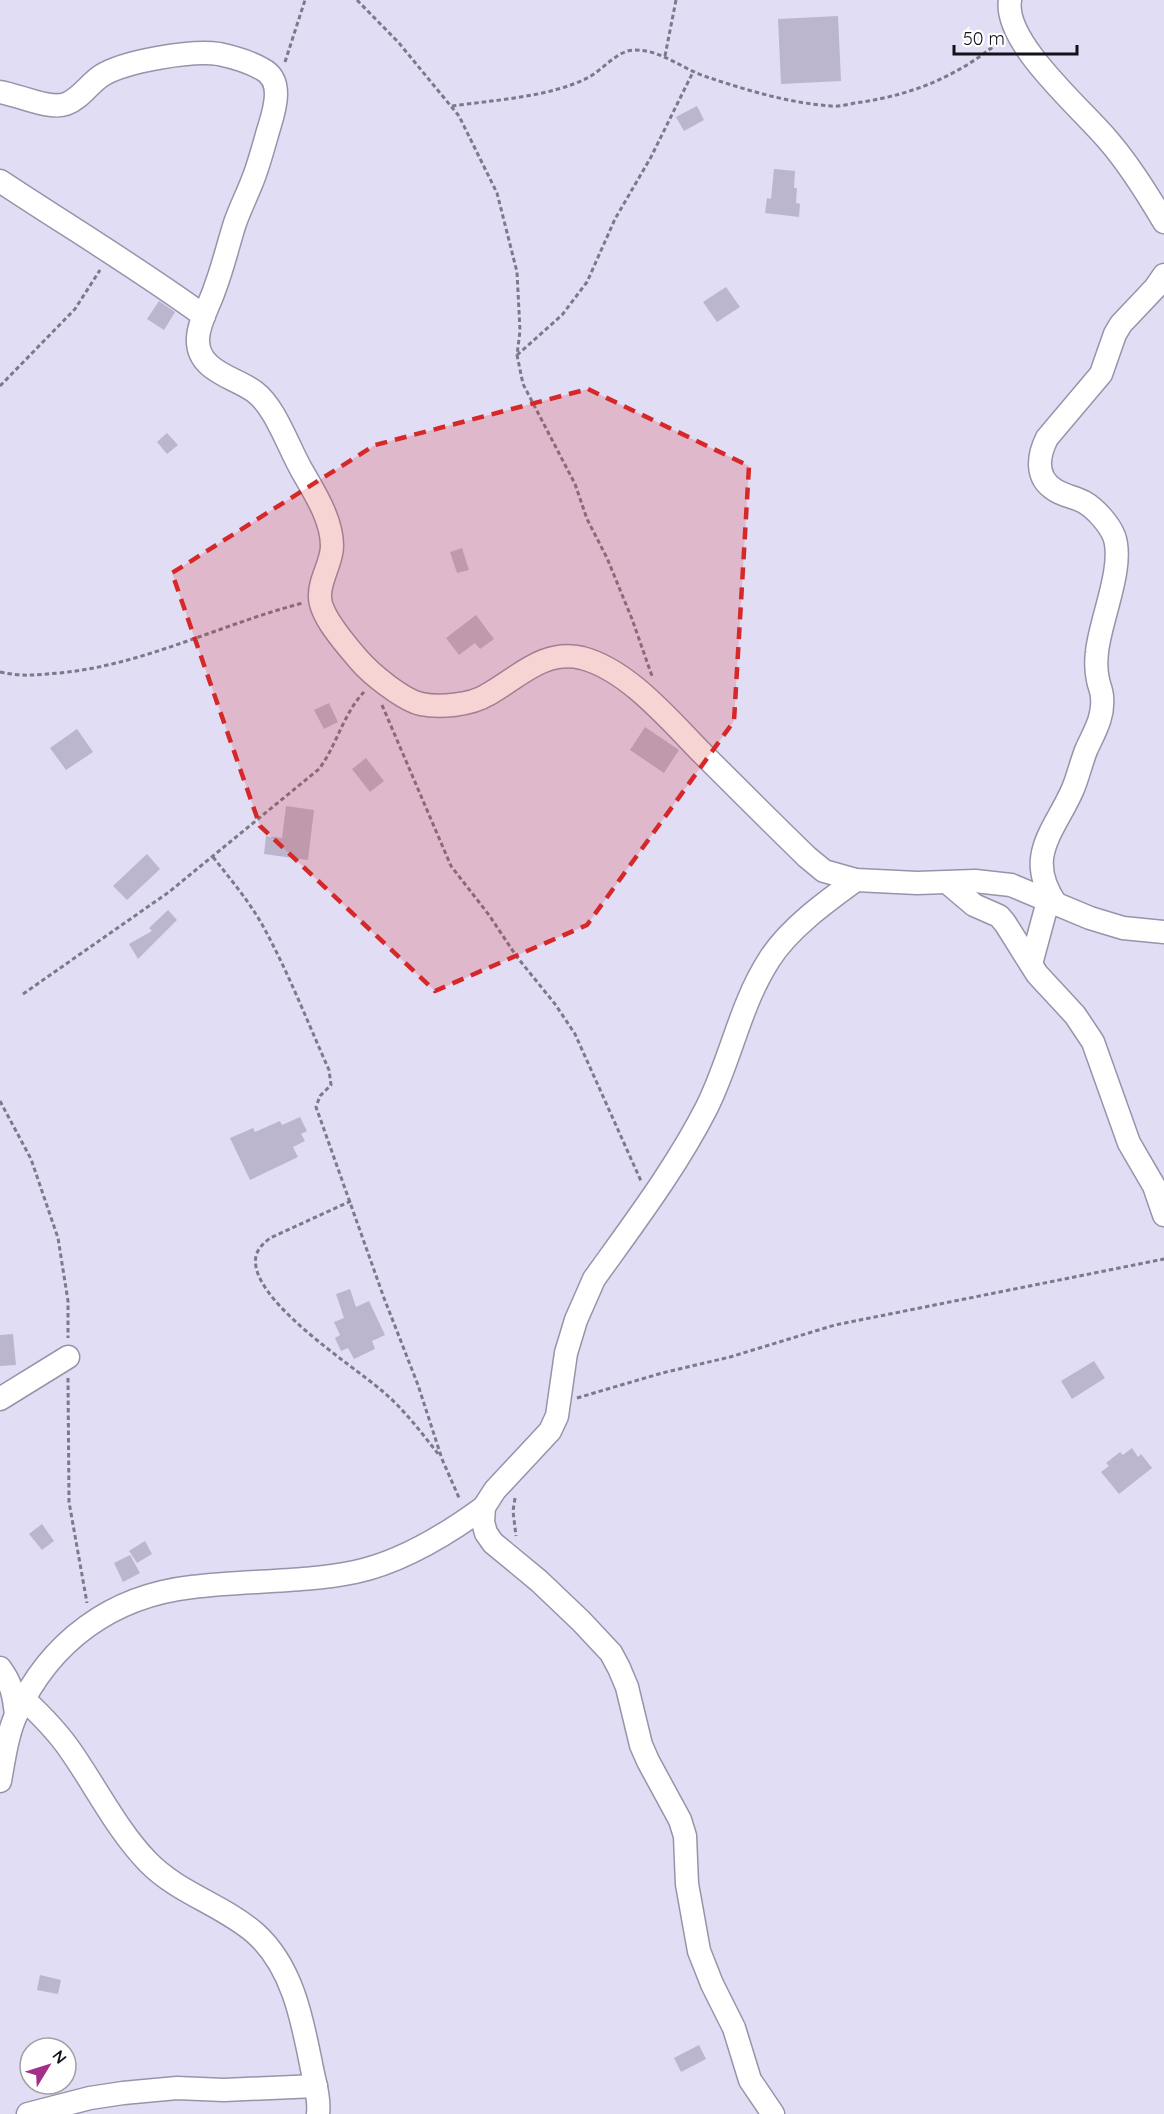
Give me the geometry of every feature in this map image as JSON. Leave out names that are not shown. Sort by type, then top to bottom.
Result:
[{"type":"street","points":[[1010,0],[1014,29],[1028,51],[1108,140],[1146,192],[1164,222]]},
{"type":"street","points":[[0,92],[52,105],[64,105],[75,99],[101,76],[117,67],[200,53],[219,54],[261,68],[269,73],[276,90],[275,108],[255,174],[236,221],[197,341],[200,352],[214,370],[254,391],[266,403],[325,516],[331,533],[330,563],[319,599],[328,621],[362,663],[399,693],[419,704],[456,705],[484,698],[547,658],[566,656],[583,659],[606,667],[650,702],[807,858],[824,871],[856,880],[998,883],[1028,891],[1123,928],[1164,932]]},
{"type":"street","points":[[0,181],[141,271],[204,316]]},
{"type":"street","points":[[1031,964],[1052,902],[1042,871],[1043,849],[1053,824],[1072,791],[1085,753],[1103,713],[1097,653],[1114,578],[1116,550],[1114,537],[1107,524],[1093,508],[1053,489],[1045,482],[1039,461],[1047,438],[1101,374],[1115,334],[1121,324],[1155,288],[1164,275]]},
{"type":"street","points":[[818,908],[824,871]]},
{"type":"street","points":[[0,1781],[8,1738],[20,1707],[42,1672],[75,1634],[91,1622],[147,1597],[189,1587],[291,1580],[355,1572],[399,1558],[477,1512],[509,1473],[550,1431],[561,1401],[567,1353],[576,1320],[594,1279],[666,1178],[706,1108],[718,1084],[749,997],[769,959],[818,908],[856,880]]},
{"type":"street","points":[[948,883],[974,905],[999,916],[1016,938],[1046,986],[1074,1015],[1093,1042],[1129,1143],[1154,1186],[1164,1215]]},
{"type":"street","points":[[0,1399],[68,1357]]},
{"type":"street","points":[[477,1512],[493,1543],[521,1565],[600,1641],[611,1653],[619,1668],[627,1687],[641,1745],[680,1820],[685,1836],[687,1884],[699,1951],[712,1984],[734,2028],[750,2080],[773,2114]]},
{"type":"street","points":[[0,1668],[9,1679],[20,1707],[52,1726],[70,1749],[123,1831],[149,1862],[171,1881],[254,1933],[273,1954],[289,1982],[303,2023],[316,2086],[318,2114]]},
{"type":"street","points":[[28,2114],[90,2097],[123,2093],[177,2088],[224,2090],[316,2086]]},
{"type":"path","points":[[276,90],[306,0]]},
{"type":"path","points":[[357,0],[399,43],[452,106],[497,193],[517,272],[520,331],[517,355],[523,384],[575,484],[587,519],[607,558],[635,626],[651,671],[650,702]]},
{"type":"path","points":[[665,56],[676,0]]},
{"type":"path","points":[[452,106],[560,89],[590,77],[621,54],[632,50],[646,50],[665,56],[693,72],[755,93],[832,106],[881,99],[922,88],[964,67],[1014,29]]},
{"type":"path","points":[[517,355],[562,315],[587,282],[615,219],[651,157],[693,72]]},
{"type":"path","points":[[0,386],[75,309],[111,253]]},
{"type":"path","points":[[0,672],[21,677],[82,671],[122,663],[266,612],[319,599]]},
{"type":"path","points":[[23,994],[169,892],[319,769],[329,756],[348,713],[366,691]]},
{"type":"path","points":[[381,703],[451,866],[575,1034],[650,1200]]},
{"type":"path","points":[[213,857],[245,898],[263,927],[329,1070],[331,1086],[320,1096],[316,1107],[384,1298],[418,1385],[442,1458]]},
{"type":"path","points":[[351,1201],[270,1238],[261,1246],[256,1256],[256,1266],[261,1283],[276,1303],[402,1410],[442,1458],[477,1512]]},
{"type":"path","points":[[561,1401],[730,1357],[835,1325],[1164,1260]]},
{"type":"path","points":[[516,1491],[513,1511],[521,1565]]},
{"type":"highlighted area","points":[[588,389],[749,466],[734,721],[587,925],[435,991],[260,826],[172,573],[375,445]]},
{"type":"building","points":[[838,16],[841,81],[781,84],[778,19]]},
{"type":"building","points":[[697,106],[704,120],[684,131],[676,117]]},
{"type":"building","points":[[774,169],[795,171],[794,188],[797,188],[796,203],[800,204],[799,217],[765,213],[767,198],[771,199]]},
{"type":"building","points":[[726,287],[740,307],[717,322],[703,302]]},
{"type":"building","points":[[159,301],[175,312],[164,330],[147,319]]},
{"type":"building","points":[[167,433],[178,445],[167,454],[157,442]]},
{"type":"building","points":[[462,548],[469,570],[457,573],[450,552]]},
{"type":"building","points":[[476,615],[494,639],[480,649],[475,643],[459,655],[446,638]]},
{"type":"building","points":[[329,703],[338,722],[324,729],[314,710]]},
{"type":"building","points":[[645,727],[679,750],[664,773],[630,750]]},
{"type":"building","points":[[77,729],[93,752],[66,770],[50,748]]},
{"type":"building","points":[[366,758],[384,781],[370,792],[352,769]]},
{"type":"building","points":[[286,806],[314,810],[308,860],[264,854],[266,836],[282,838]]},
{"type":"building","points":[[147,854],[160,869],[127,900],[113,886]]},
{"type":"building","points":[[168,910],[177,920],[138,959],[129,944],[152,931],[149,928]]},
{"type":"building","points":[[300,1117],[307,1131],[301,1134],[305,1141],[293,1147],[298,1157],[250,1180],[230,1138],[253,1128],[255,1132],[280,1121],[282,1125]]},
{"type":"building","points":[[350,1289],[356,1307],[369,1301],[385,1335],[372,1341],[375,1349],[354,1359],[348,1348],[341,1351],[335,1338],[340,1335],[334,1322],[344,1318],[336,1294]]},
{"type":"building","points":[[13,1334],[16,1365],[0,1366],[0,1335]]},
{"type":"building","points":[[1094,1361],[1105,1378],[1072,1399],[1061,1381]]},
{"type":"building","points":[[1132,1448],[1138,1457],[1141,1454],[1152,1468],[1119,1494],[1101,1472],[1109,1466],[1106,1463],[1120,1452],[1123,1455]]},
{"type":"building","points":[[42,1524],[54,1541],[42,1550],[29,1534]]},
{"type":"building","points":[[145,1541],[152,1554],[137,1563],[129,1551]]},
{"type":"building","points":[[130,1555],[140,1573],[123,1582],[114,1563]]},
{"type":"building","points":[[40,1975],[61,1980],[58,1994],[37,1990]]},
{"type":"building","points":[[699,2045],[706,2059],[681,2072],[674,2058]]}]
